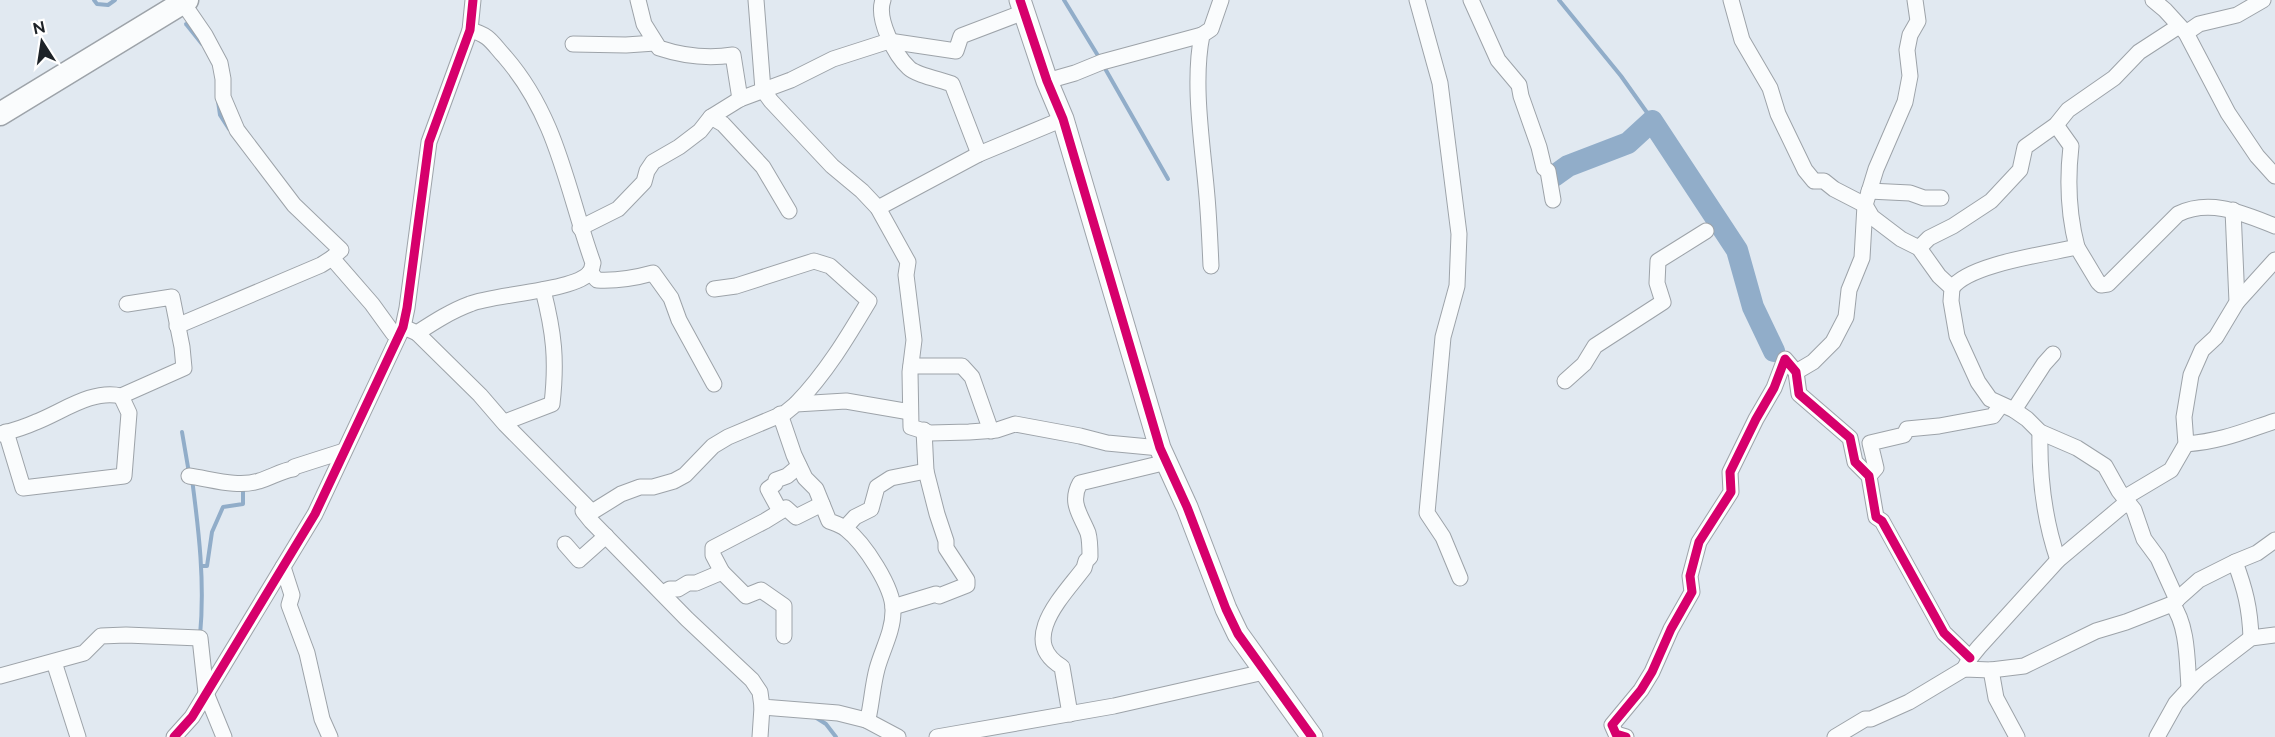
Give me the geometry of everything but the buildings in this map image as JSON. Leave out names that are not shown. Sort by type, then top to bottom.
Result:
[{"type":"main road","points":[[0,96],[158,0]]},
{"type":"main road","points":[[0,114],[185,1]]},
{"type":"street","points":[[174,737],[192,717],[315,514],[344,451],[406,332],[407,308],[429,142],[470,30],[473,0]]},
{"type":"street","points":[[638,0],[644,24],[658,48],[677,54],[714,58],[733,55],[740,99]]},
{"type":"street","points":[[756,0],[763,90],[832,166],[878,208],[908,262],[906,275],[914,340],[911,366],[911,427],[930,433],[991,430],[1015,424],[1080,435],[1163,455]]},
{"type":"street","points":[[883,0],[881,6],[889,41],[910,69],[952,84],[979,154]]},
{"type":"street","points":[[1047,81],[1075,74],[1102,62],[1202,35],[1211,29],[1221,0]]},
{"type":"street","points":[[1417,0],[1440,83],[1459,234],[1457,286],[1443,337],[1427,513],[1443,537],[1460,578]]},
{"type":"street","points":[[1471,0],[1498,60],[1519,85],[1544,168],[1548,171],[1553,200]]},
{"type":"street","points":[[1731,0],[1742,40],[1770,88],[1778,114],[1805,170],[1814,181],[1824,182],[1834,189],[1867,198],[1910,193],[1924,198],[1941,198]]},
{"type":"street","points":[[1796,372],[1814,362],[1833,342],[1846,317],[1849,290],[1862,258],[1867,198],[1876,169],[1905,102],[1910,76],[1907,50],[1910,35],[1918,21],[1915,0]]},
{"type":"street","points":[[2153,0],[2182,29],[2228,112],[2257,156],[2275,176]]},
{"type":"street","points":[[1919,248],[1929,238],[1953,226],[1991,201],[2020,170],[2025,147],[2056,125],[2068,110],[2114,78],[2139,52],[2182,29],[2237,15],[2263,0]]},
{"type":"street","points":[[177,326],[321,265],[341,250],[294,205],[237,130],[223,97],[224,79],[220,63],[185,1]]},
{"type":"street","points":[[580,228],[618,209],[644,182],[653,162],[679,147],[700,131],[711,117],[740,99],[791,80],[833,59],[889,41],[956,51],[961,36],[1022,6],[1047,81],[1063,119],[1163,455],[1187,507],[1226,609],[1238,634],[1312,737]]},
{"type":"street","points":[[334,256],[393,333],[406,332],[471,303],[543,290],[584,277],[590,272],[593,263],[548,122],[514,67],[485,34],[470,30]]},
{"type":"street","points":[[1202,35],[1199,58],[1200,123],[1208,198],[1211,266]]},
{"type":"street","points":[[573,44],[655,44]]},
{"type":"street","points":[[711,117],[723,124],[763,166],[789,211]]},
{"type":"street","points":[[878,208],[979,154],[1063,119]]},
{"type":"street","points":[[2056,125],[2071,146],[2067,181],[2071,225],[2077,247],[2102,285],[2108,285],[2178,214],[2188,209],[2202,207],[2233,210],[2275,226]]},
{"type":"street","points":[[1867,198],[1872,216],[1901,239],[1919,248],[1939,276],[1952,288]]},
{"type":"street","points":[[2233,210],[2237,302]]},
{"type":"street","points":[[1565,381],[1584,364],[1595,346],[1663,302],[1657,283],[1658,261],[1706,231]]},
{"type":"street","points":[[2077,247],[1976,270],[1955,283],[1952,288],[1951,301],[1957,336],[1978,382],[1990,399],[2027,419],[2040,432],[2077,448],[2105,466],[2134,510],[2144,539],[2158,558],[2182,626],[2189,687]]},
{"type":"street","points":[[1835,737],[1865,719],[1871,719],[1909,702],[1967,663],[2058,560],[2127,502],[2129,495],[2171,471],[2186,444],[2184,417],[2192,375],[2202,350],[2216,336],[2237,302],[2275,260]]},
{"type":"street","points":[[406,332],[480,395],[592,512],[621,494],[640,487],[653,487],[674,481],[685,475],[720,441],[785,413],[817,382],[869,301],[831,266],[814,261],[736,286],[714,289]]},
{"type":"street","points":[[590,272],[597,280],[631,278],[653,273],[671,297],[679,320],[714,384]]},
{"type":"street","points":[[505,422],[552,404],[556,363],[555,342],[543,290]]},
{"type":"street","points":[[121,396],[129,413],[124,476],[23,488],[3,433],[35,423],[82,401],[115,394],[121,396],[184,368],[172,297],[127,304]]},
{"type":"street","points":[[1869,476],[1876,468],[1870,443],[1904,435],[1907,429],[1939,426],[1993,416],[2008,407],[2053,354]]},
{"type":"street","points":[[1626,737],[1616,734],[1612,724],[1646,681],[1692,592],[1690,576],[1699,542],[1731,492],[1730,472],[1774,388],[1785,359],[1796,372],[1799,394],[1850,438],[1855,462],[1869,476],[1876,517],[1882,521],[1944,633],[1967,663],[1990,670],[2024,666],[2096,631],[2126,622],[2174,602],[2199,580],[2235,561],[2257,553],[2275,540]]},
{"type":"street","points":[[911,366],[962,366],[972,377],[991,430]]},
{"type":"street","points":[[796,404],[846,401],[910,412]]},
{"type":"street","points":[[780,414],[799,466],[805,478],[816,489],[829,521],[845,528],[866,551],[880,573],[891,598],[893,611],[887,642],[877,668],[866,720]]},
{"type":"street","points":[[2186,444],[2213,442],[2246,433],[2275,421]]},
{"type":"street","points":[[892,607],[936,594],[939,596],[967,585],[967,580],[946,548],[926,471],[924,430]]},
{"type":"street","points":[[2040,432],[2039,465],[2050,536],[2058,560]]},
{"type":"street","points":[[189,476],[222,482],[258,482],[275,477],[285,470],[344,451]]},
{"type":"street","points":[[1070,714],[1062,667],[1052,660],[1043,643],[1043,629],[1053,609],[1090,557],[1089,535],[1077,513],[1075,499],[1077,488],[1080,483],[1163,455]]},
{"type":"street","points":[[780,511],[768,489],[775,484],[776,480],[787,476],[799,466]]},
{"type":"street","points":[[845,528],[855,518],[871,509],[877,487],[891,478],[926,471]]},
{"type":"street","points":[[784,636],[784,606],[761,590],[746,596],[722,572],[713,555],[713,548],[786,508],[796,517],[822,504]]},
{"type":"street","points":[[587,508],[583,511],[606,536],[752,680],[760,692],[762,707],[760,737]]},
{"type":"street","points":[[565,544],[579,560],[606,536]]},
{"type":"street","points":[[2235,561],[2247,595],[2251,638]]},
{"type":"street","points":[[283,567],[292,595],[289,605],[307,654],[322,719],[330,737]]},
{"type":"street","points":[[665,592],[722,572]]},
{"type":"street","points":[[2157,737],[2189,687],[2251,638],[2275,635]]},
{"type":"street","points":[[0,676],[84,653],[101,636],[200,638],[206,693],[224,737]]},
{"type":"street","points":[[54,662],[78,737]]},
{"type":"street","points":[[1990,670],[1996,698],[2017,737]]},
{"type":"street","points":[[937,737],[1167,695],[1264,672]]},
{"type":"street","points":[[762,707],[838,713],[866,720],[898,737]]},
{"type":"waterway","points":[[94,0],[97,4],[108,5],[115,0]]},
{"type":"waterway","points":[[1064,0],[1100,59]]},
{"type":"waterway","points":[[1559,0],[1621,76],[1663,135]]},
{"type":"waterway","points":[[186,24],[202,44]]},
{"type":"waterway","points":[[1103,65],[1168,179]]},
{"type":"waterway","points":[[218,101],[220,115],[229,129]]},
{"type":"waterway","points":[[1554,176],[1568,166],[1628,143],[1652,121],[1737,250],[1753,307],[1774,351]]},
{"type":"waterway","points":[[182,432],[189,473]]},
{"type":"waterway","points":[[192,479],[202,577],[200,636]]},
{"type":"waterway","points":[[202,566],[207,566],[212,532],[223,507],[243,504],[243,488]]},
{"type":"waterway","points":[[815,717],[826,724],[836,737]]},
{"type":"cycle path","points":[[174,737],[192,717],[315,514],[403,327],[429,142],[470,30],[473,0]]},
{"type":"cycle path","points":[[1020,0],[1047,81],[1063,119],[1160,448],[1187,507],[1226,609],[1238,634],[1312,737]]},
{"type":"cycle path","points":[[1626,737],[1616,734],[1612,725],[1641,690],[1652,672],[1671,629],[1692,592],[1690,576],[1699,542],[1731,492],[1730,472],[1774,388],[1785,359],[1796,372],[1799,394],[1850,438],[1855,462],[1869,476],[1876,517],[1882,521],[1944,633],[1970,658]]}]
